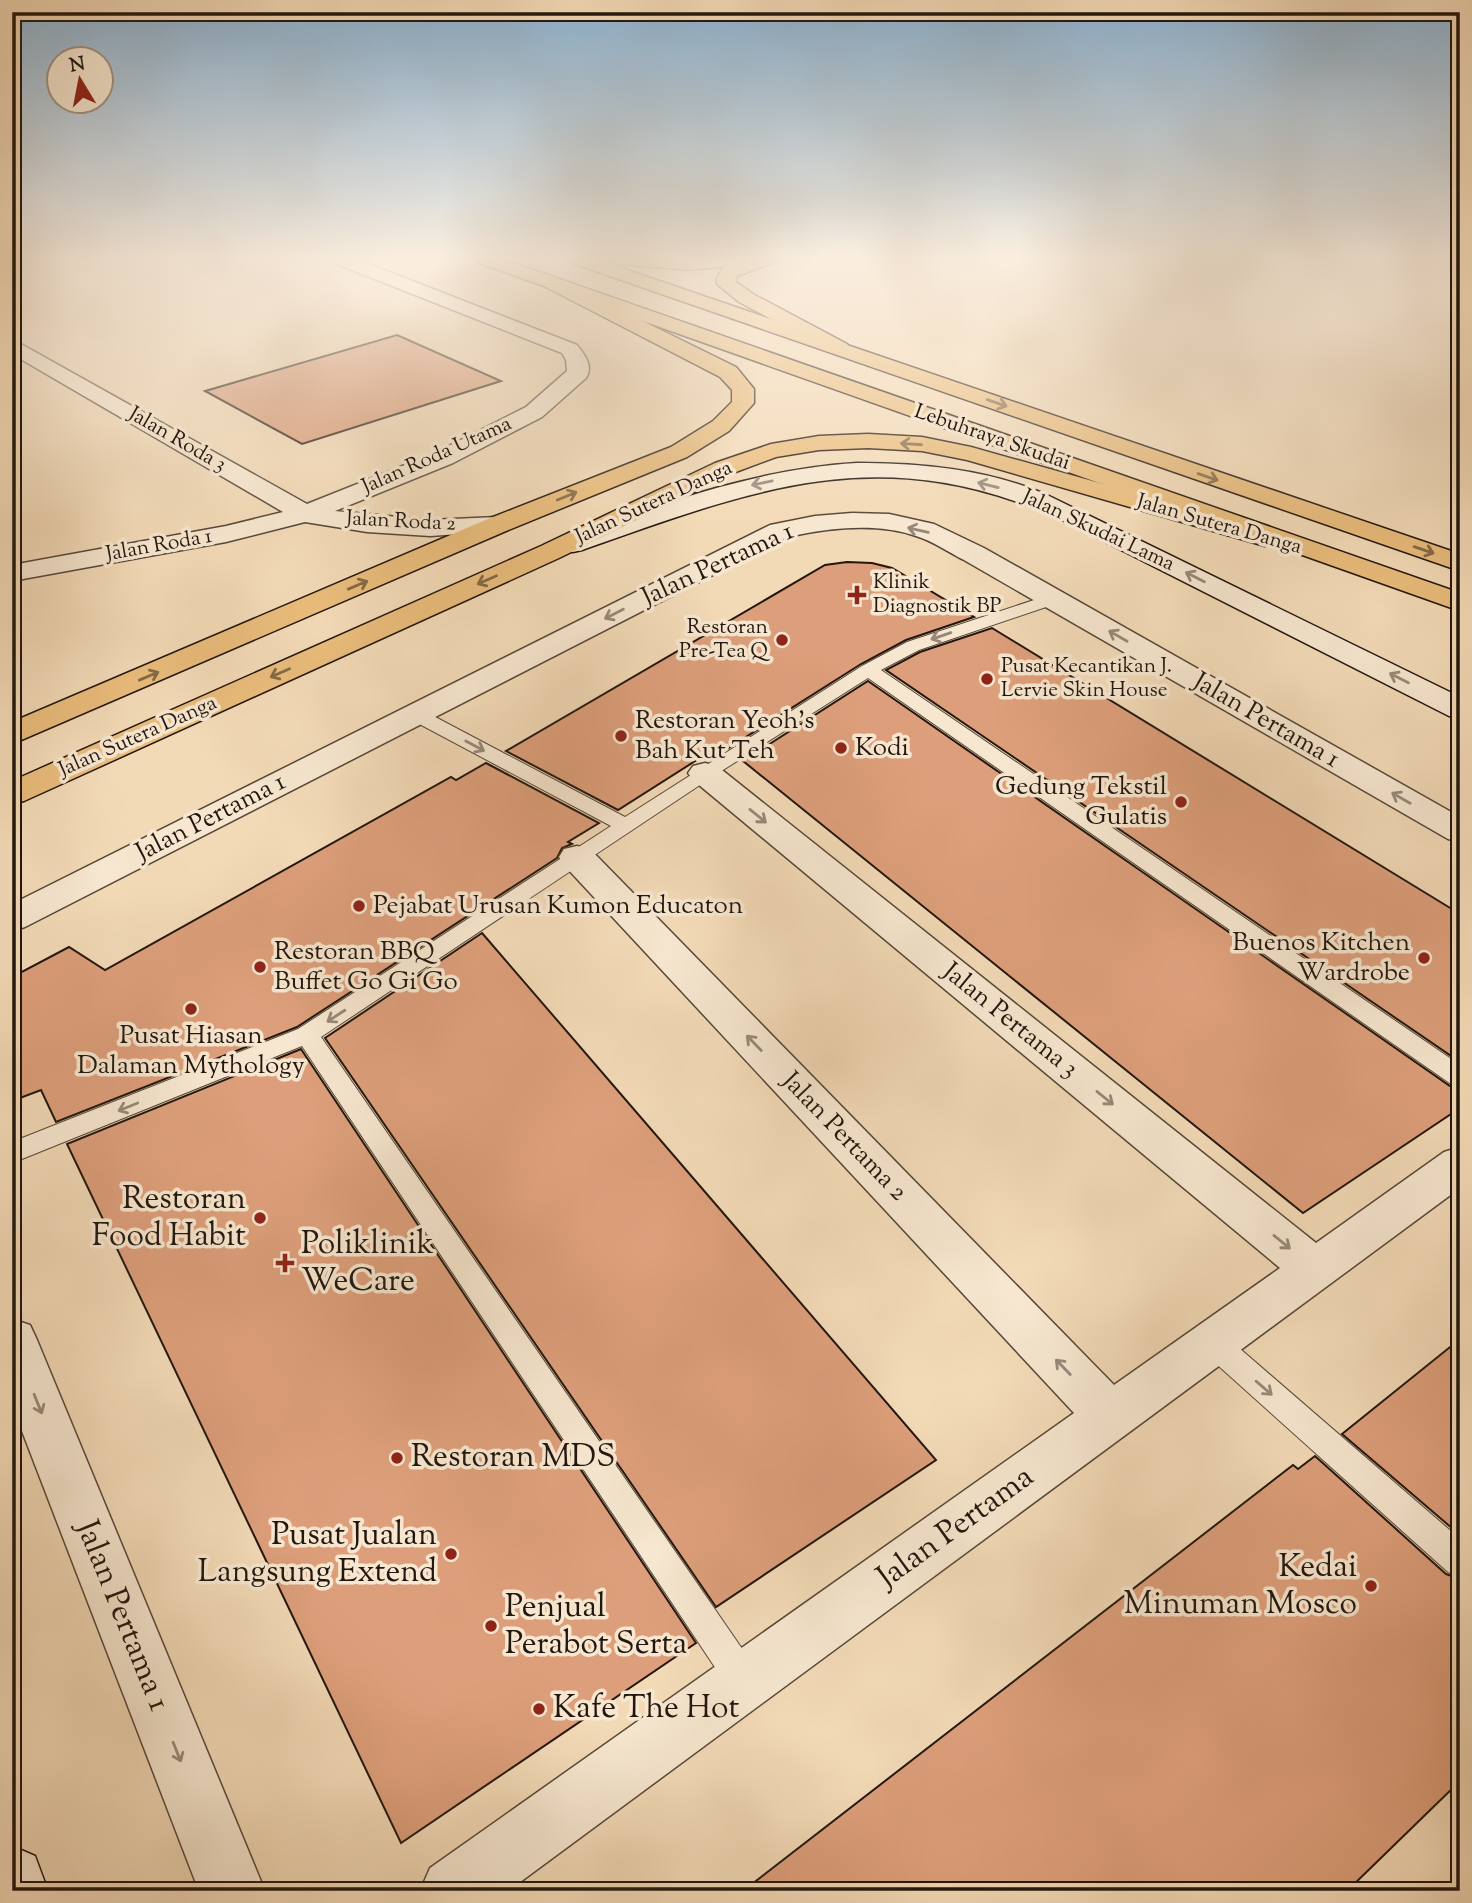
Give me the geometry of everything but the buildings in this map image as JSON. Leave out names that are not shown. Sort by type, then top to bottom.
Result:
[{"type":"main road","name":"Jalan Sutera Danga","points":[[12,734],[497,525],[679,452],[721,426],[743,403],[743,389],[728,372],[680,348]]},
{"type":"main road","name":"Lebuhraya Skudai","points":[[738,348],[1460,603]]},
{"type":"main road","name":"Lebuhraya Skudai","points":[[840,348],[1460,562]]},
{"type":"main road","name":"Jalan Sutera Danga","points":[[12,794],[550,552],[724,468],[771,451],[819,443],[867,441],[922,444],[971,454],[1331,557]]},
{"type":"main road","points":[[12,724],[86,703]]},
{"type":"street","name":"Jalan Roda 3","points":[[17,348],[305,513]]},
{"type":"street","name":"Jalan Roda Utama","points":[[305,513],[467,447],[534,412],[578,373],[577,360],[567,348]]},
{"type":"street","name":"Jalan Skudai Lama","points":[[550,552],[729,491],[806,475],[890,470],[972,481],[1018,492],[1067,513],[1460,709]]},
{"type":"street","name":"Jalan Roda 2","points":[[305,513],[367,524],[430,528],[497,525]]},
{"type":"street","name":"Jalan Roda 1","points":[[12,573],[226,534],[305,513]]},
{"type":"street","name":"Jalan Pertama 1","points":[[12,919],[779,531],[811,523],[860,519],[925,530],[1052,598],[1460,832]]},
{"type":"street","name":"Jalan Pertama 3","points":[[705,773],[1315,1269]]},
{"type":"street","name":"Jalan Pertama 2","points":[[577,858],[1110,1416]]},
{"type":"street","name":"Jalan Pertama","points":[[453,1891],[1460,1164]]},
{"type":"street","name":"Jalan Pertama 1","points":[[12,1340],[232,1891]]},
{"type":"street","points":[[12,1879],[15,1891]]},
{"type":"lane","points":[[12,1153],[307,1035],[625,825],[868,670],[913,646],[1052,598]]},
{"type":"lane","points":[[868,670],[1460,1078]]},
{"type":"lane","points":[[415,714],[625,825]]},
{"type":"lane","points":[[307,1035],[744,1681]]},
{"type":"lane","points":[[1213,1343],[1460,1561]]},
{"type":"place","name":"Klinik Diagnostik BP","points":[[857,595]]},
{"type":"place","name":"Restoran Pre-Tea Q","points":[[782,640]]},
{"type":"place","name":"Pusat Kecantikan J. Lervie Skin House","points":[[987,679]]},
{"type":"place","name":"Restoran Yeoh's Bah Kut Teh","points":[[621,736]]},
{"type":"place","name":"Kodi","points":[[841,748]]},
{"type":"place","name":"Gedung Tekstil Gulatis","points":[[1181,802]]},
{"type":"place","name":"Pejabat Urusan Kumon Educaton","points":[[359,906]]},
{"type":"place","name":"Buenos Kitchen Wardrobe","points":[[1424,958]]},
{"type":"place","name":"Restoran BBQ Buffet Go Gi Go","points":[[260,967]]},
{"type":"place","name":"Pusat Hiasan Dalaman Mythology","points":[[191,1009]]},
{"type":"place","name":"Restoran Food Habit","points":[[260,1218]]},
{"type":"place","name":"Poliklinik WeCare","points":[[285,1263]]},
{"type":"place","name":"Restoran MDS","points":[[397,1458]]},
{"type":"place","name":"Pusat Jualan Langsung Extend","points":[[451,1554]]},
{"type":"place","name":"Kedai Minuman Mosco","points":[[1371,1586]]},
{"type":"place","name":"Penjual Perabot Serta","points":[[491,1626]]},
{"type":"place","name":"Kafe The Hot","points":[[539,1709]]}]
